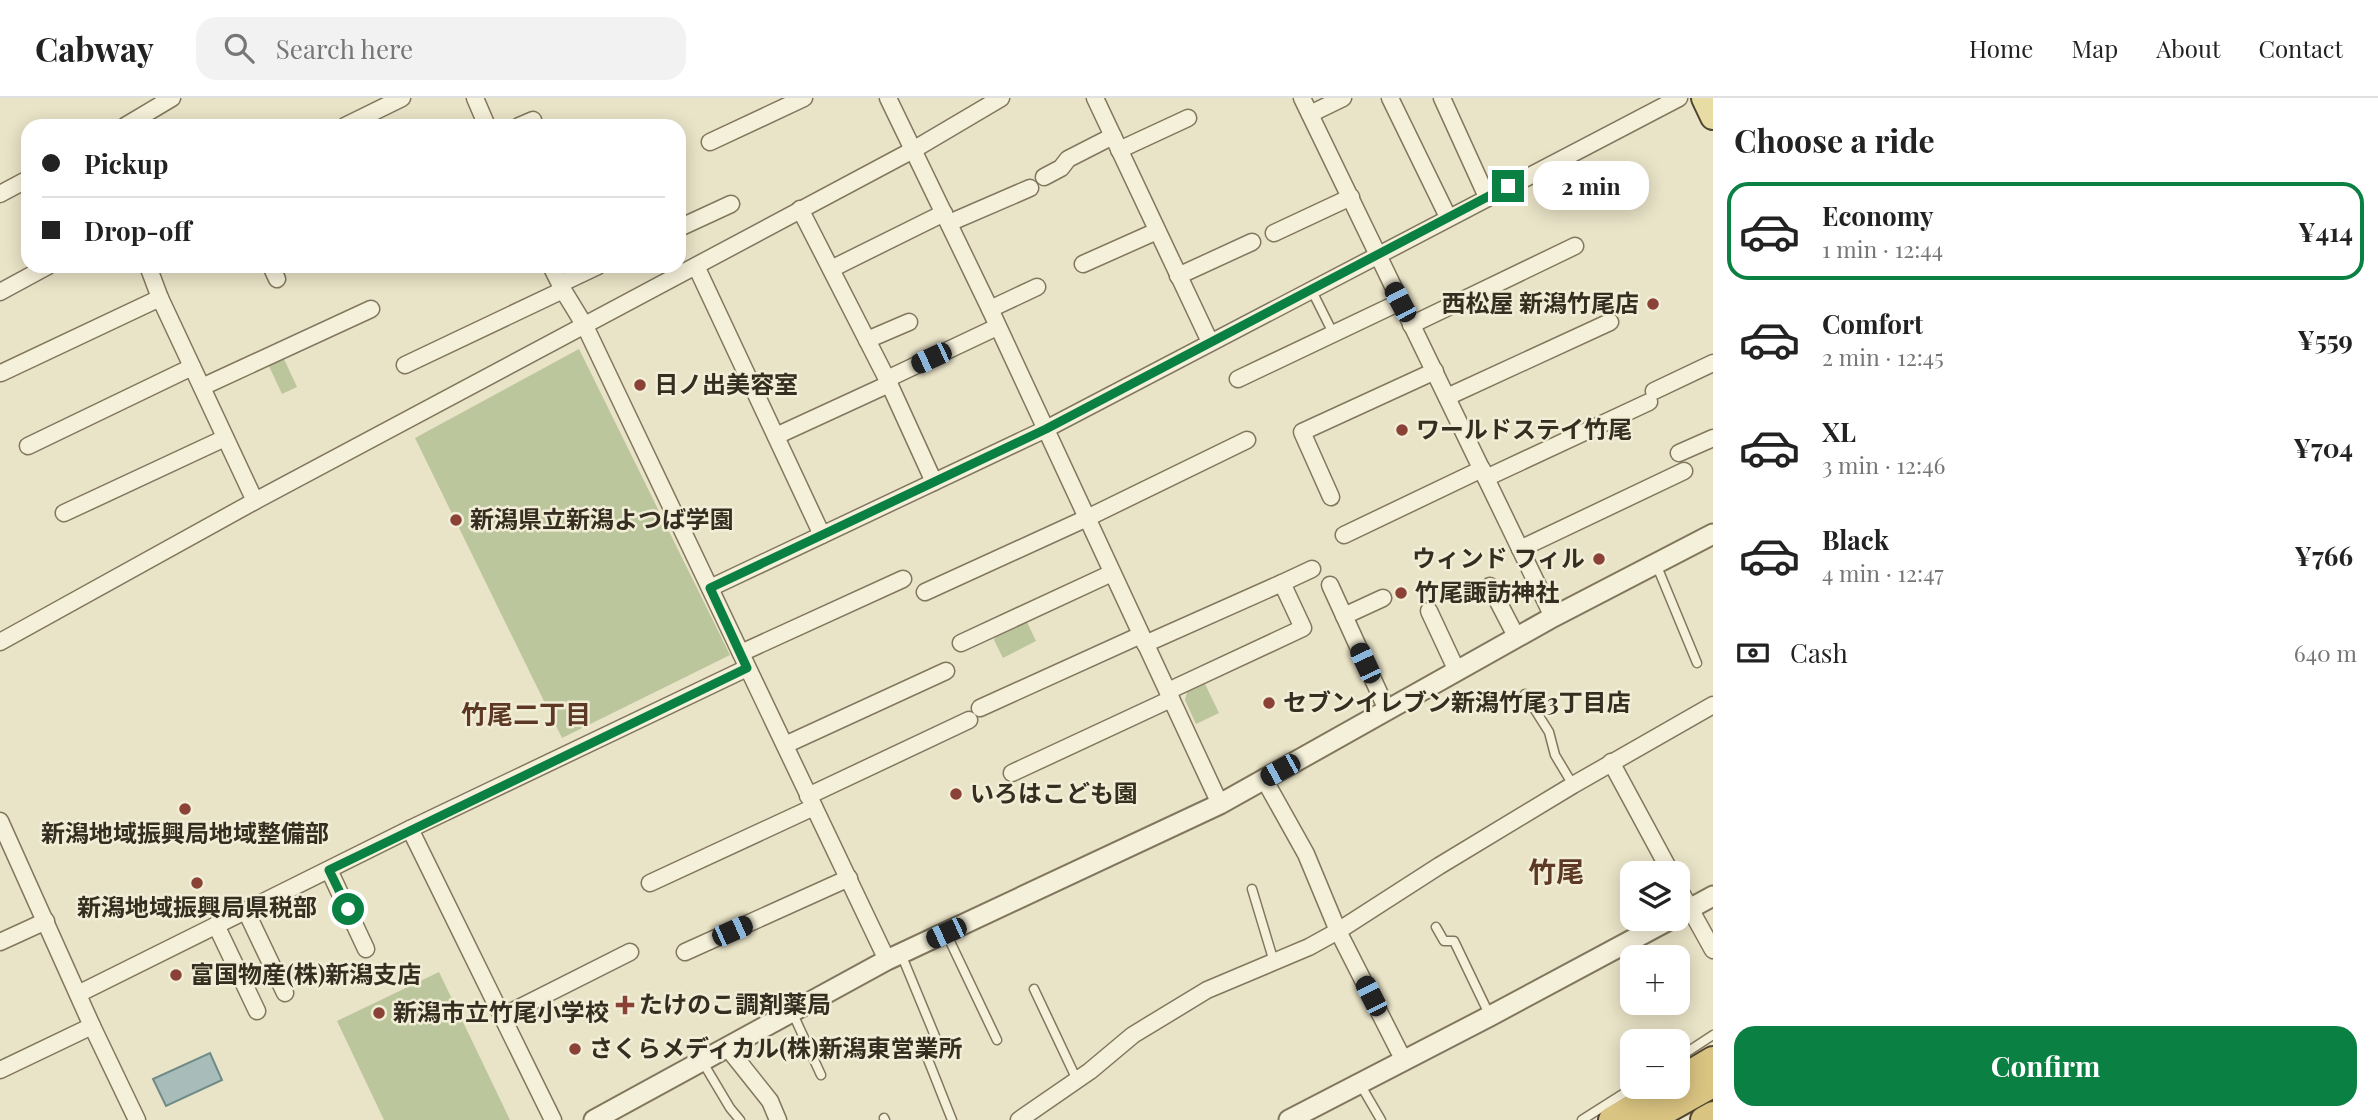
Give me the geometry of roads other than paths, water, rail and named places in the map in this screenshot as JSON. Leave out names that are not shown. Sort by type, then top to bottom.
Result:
[{"type":"highway","points":[[1690,1074],[1713,1060]]},
{"type":"highway","points":[[1648,1120],[1713,1084]]},
{"type":"highway","points":[[1612,1120],[1649,1099]]},
{"type":"highway","points":[[1704,1120],[1713,1115]]},
{"type":"main road","points":[[1704,98],[1713,117]]},
{"type":"street","points":[[137,119],[172,98]]},
{"type":"street","points":[[359,119],[402,98]]},
{"type":"street","points":[[475,98],[485,119]]},
{"type":"street","points":[[710,142],[804,98]]},
{"type":"street","points":[[888,98],[990,309],[1220,804]]},
{"type":"street","points":[[686,271],[913,150],[1001,98]]},
{"type":"street","points":[[1095,98],[1210,342]]},
{"type":"street","points":[[1302,98],[1351,197],[1376,256],[1435,371],[1553,617]]},
{"type":"street","points":[[1310,114],[1343,98]]},
{"type":"street","points":[[1390,98],[1448,217]]},
{"type":"street","points":[[1442,98],[1487,197]]},
{"type":"street","points":[[710,588],[1046,429],[1679,98]]},
{"type":"street","points":[[1044,177],[1061,168],[1068,159],[1188,118]]},
{"type":"street","points":[[0,194],[21,183]]},
{"type":"street","points":[[831,269],[946,218],[1030,188]]},
{"type":"street","points":[[1273,233],[1351,197]]},
{"type":"street","points":[[686,225],[731,204]]},
{"type":"street","points":[[800,209],[888,382],[934,482]]},
{"type":"street","points":[[1083,264],[1157,231]]},
{"type":"street","points":[[1178,276],[1252,242]]},
{"type":"street","points":[[1411,325],[1575,246]]},
{"type":"street","points":[[696,266],[822,535]]},
{"type":"street","points":[[0,292],[35,273]]},
{"type":"street","points":[[151,273],[255,501]]},
{"type":"street","points":[[554,273],[585,326],[849,878],[894,957]]},
{"type":"street","points":[[405,365],[586,273]]},
{"type":"street","points":[[0,642],[255,501],[683,273]]},
{"type":"street","points":[[990,309],[1037,286]]},
{"type":"street","points":[[1,373],[160,298]]},
{"type":"street","points":[[1238,379],[1400,302]]},
{"type":"street","points":[[202,387],[371,309]]},
{"type":"street","points":[[867,340],[909,322]]},
{"type":"street","points":[[1447,397],[1610,322]]},
{"type":"street","points":[[776,436],[997,327]]},
{"type":"street","points":[[1344,535],[1652,397],[1713,363]]},
{"type":"street","points":[[28,446],[192,367]]},
{"type":"street","points":[[1331,497],[1302,432],[1435,371]]},
{"type":"street","points":[[64,513],[225,438]]},
{"type":"street","points":[[1679,453],[1713,438]]},
{"type":"street","points":[[925,592],[1087,518],[1247,440]]},
{"type":"street","points":[[1520,549],[1684,471]]},
{"type":"street","points":[[594,1120],[894,957],[1220,804],[1553,617],[1713,534]]},
{"type":"street","points":[[650,883],[975,714],[1143,639],[1312,569]]},
{"type":"street","points":[[961,643],[1112,573]]},
{"type":"street","points":[[78,993],[329,870],[903,579]]},
{"type":"street","points":[[1012,774],[1303,628],[1282,583]]},
{"type":"street","points":[[1330,585],[1387,710]]},
{"type":"street","points":[[1490,586],[1517,638]]},
{"type":"street","points":[[1344,616],[1383,598]]},
{"type":"street","points":[[1429,611],[1457,671]]},
{"type":"street","points":[[785,746],[946,671]]},
{"type":"street","points":[[1018,1120],[1077,1080],[1143,1028],[1208,990],[1309,947],[1338,931],[1439,866],[1611,762],[1713,705]]},
{"type":"street","points":[[1611,762],[1665,861]]},
{"type":"street","points":[[1264,779],[1306,854],[1338,931],[1404,1061]]},
{"type":"street","points":[[0,821],[137,1120]]},
{"type":"street","points":[[410,829],[553,1120]]},
{"type":"street","points":[[329,870],[366,949]]},
{"type":"street","points":[[685,952],[849,878]]},
{"type":"street","points":[[1690,909],[1713,897]]},
{"type":"street","points":[[246,911],[285,993]]},
{"type":"street","points":[[1690,920],[1713,950]]},
{"type":"street","points":[[0,942],[46,921]]},
{"type":"street","points":[[216,925],[257,1011]]},
{"type":"street","points":[[1289,1120],[1490,1017],[1649,931]]},
{"type":"street","points":[[503,1016],[630,952]]},
{"type":"street","points":[[0,1070],[92,1026]]},
{"type":"street","points":[[727,1047],[770,1101],[778,1120]]},
{"type":"lane","points":[[1311,289],[1333,333]]},
{"type":"lane","points":[[1656,564],[1697,663]]},
{"type":"lane","points":[[1525,694],[1549,732],[1555,755],[1573,785]]},
{"type":"lane","points":[[1252,889],[1274,962]]},
{"type":"lane","points":[[1436,927],[1444,941],[1454,941],[1490,1017]]},
{"type":"lane","points":[[946,933],[996,1040]]},
{"type":"lane","points":[[894,957],[937,1041],[935,1053],[927,1057],[952,1120]]},
{"type":"lane","points":[[1034,989],[1077,1080]]},
{"type":"lane","points":[[791,1011],[821,1075]]},
{"type":"lane","points":[[1690,1050],[1713,1035]]},
{"type":"lane","points":[[702,1061],[740,1120]]},
{"type":"lane","points":[[1360,1084],[1381,1120]]},
{"type":"lane","points":[[1582,1120],[1620,1096]]},
{"type":"place","name":"西松屋 新潟竹尾店","points":[[1653,304]]},
{"type":"place","name":"日ノ出美容室","points":[[640,385]]},
{"type":"place","name":"ワールドステイ竹尾","points":[[1402,430]]},
{"type":"place","name":"新潟県立新潟よつば学園","points":[[456,520]]},
{"type":"place","name":"ウィンド フィル","points":[[1599,559]]},
{"type":"place","name":"竹尾諏訪神社","points":[[1401,593]]},
{"type":"place","name":"セブンイレブン新潟竹尾3丁目店","points":[[1269,703]]},
{"type":"place","name":"いろはこども園","points":[[956,794]]},
{"type":"place","name":"新潟地域振興局地域整備部","points":[[185,809]]},
{"type":"place","name":"新潟地域振興局県税部","points":[[197,883]]},
{"type":"place","name":"富国物産(株)新潟支店","points":[[176,975]]},
{"type":"place","name":"たけのこ調剤薬局","points":[[625,1005]]},
{"type":"place","name":"新潟市立竹尾小学校","points":[[379,1013]]},
{"type":"place","name":"さくらメディカル(株)新潟東営業所","points":[[575,1049]]},
{"type":"district","name":"竹尾二丁目","points":[[526,715]]},
{"type":"district","name":"竹尾","points":[[1556,872]]}]
